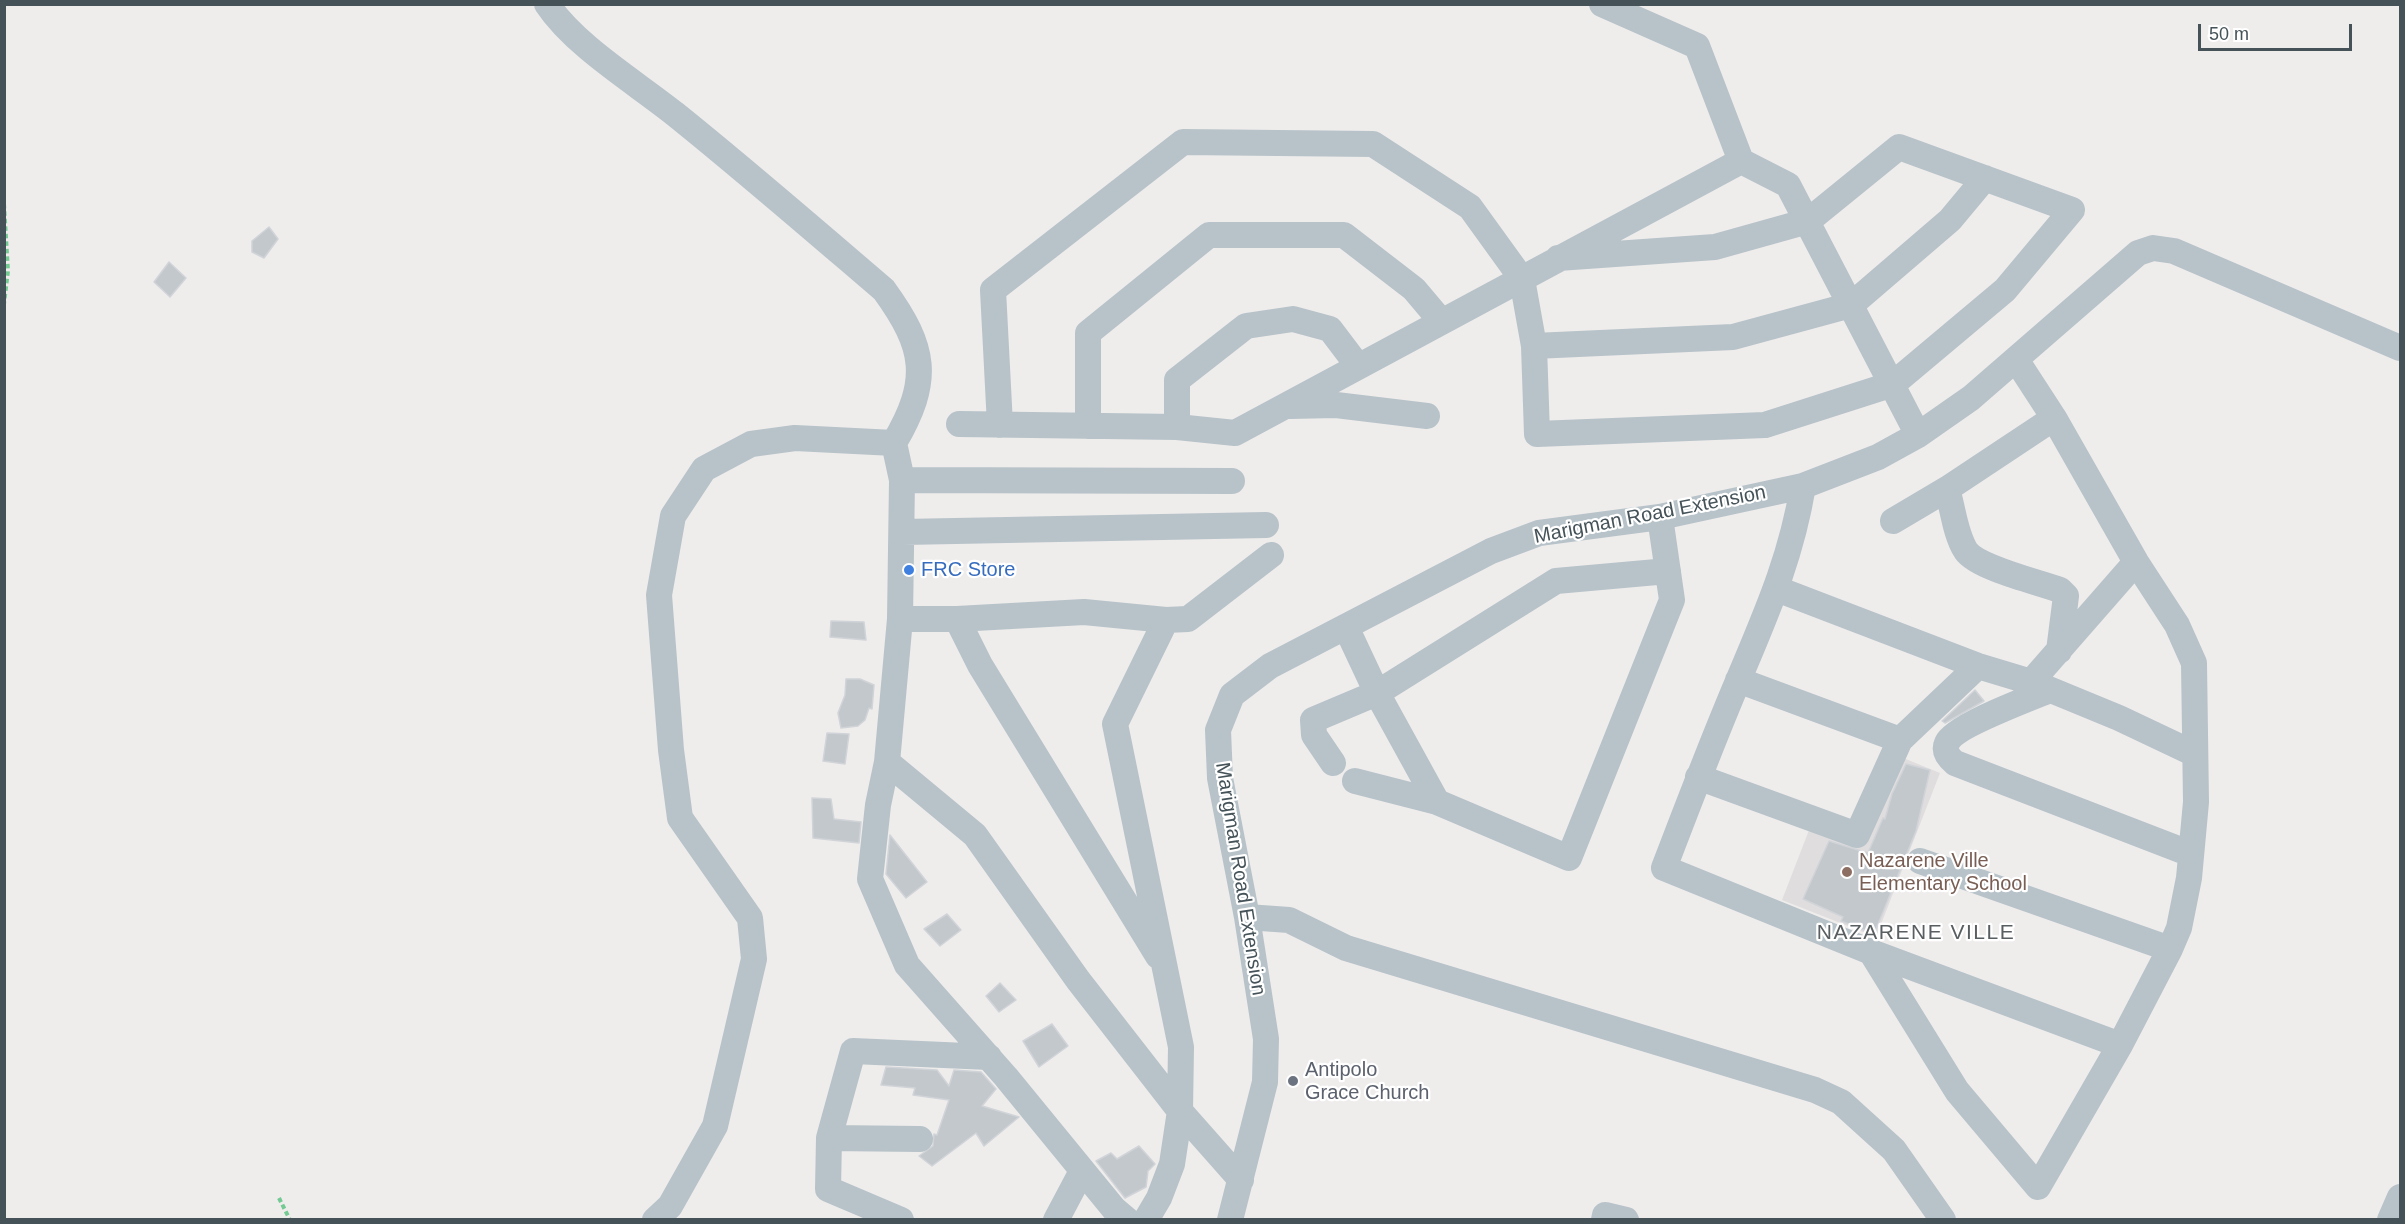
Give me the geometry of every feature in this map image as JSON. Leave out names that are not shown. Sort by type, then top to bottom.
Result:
[{"type":"street","points":[[547,4],[555,16],[608,63],[674,114],[885,290],[903,316],[914,343],[921,381],[910,416],[894,442],[902,480],[900,619],[887,762],[878,805],[870,879],[907,965],[989,1057],[1114,1209],[1127,1220]]},
{"type":"street","points":[[1602,4],[1697,46],[1740,161],[1788,185],[1918,435]]},
{"type":"street","points":[[1000,425],[993,290],[1183,142],[1373,144],[1470,207],[1522,279],[1534,346],[1537,434],[1765,425],[1893,384],[2005,290],[2072,210],[1899,147],[1808,221],[1715,247],[1558,258]]},
{"type":"street","points":[[959,424],[1178,427],[1235,433],[1740,161]]},
{"type":"street","points":[[1534,346],[1733,337],[1851,305],[1950,220],[1984,178]]},
{"type":"street","points":[[1088,426],[1088,333],[1209,235],[1344,235],[1414,289],[1441,321]]},
{"type":"street","name":"Marigman Road Extension","points":[[1233,1219],[1265,1082],[1266,1039],[1247,917],[1220,778],[1218,730],[1232,695],[1270,666],[1491,551],[1539,533],[1660,517],[1803,486],[1878,457],[1918,435],[1971,398],[2017,361],[2138,253],[2153,248],[2174,251],[2400,348]]},
{"type":"street","points":[[1178,427],[1177,380],[1246,326],[1293,319],[1330,329],[1358,366]]},
{"type":"street","points":[[1871,952],[1957,1091],[2038,1187],[2120,1045],[2170,950],[2179,928],[2191,854],[2196,802],[2194,663],[2177,625],[2136,562],[2054,418],[2017,361]]},
{"type":"street","points":[[1284,406],[1336,405],[1427,416]]},
{"type":"street","points":[[1893,521],[1947,489],[2054,418]]},
{"type":"street","points":[[655,1220],[670,1206],[715,1126],[754,959],[750,918],[680,818],[671,750],[659,595],[673,516],[704,469],[751,444],[795,438],[894,442]]},
{"type":"street","points":[[902,480],[1232,482]]},
{"type":"street","points":[[1803,486],[1797,520],[1777,590],[1698,777],[1664,868],[1871,952],[2120,1045]]},
{"type":"street","points":[[1947,489],[1962,543],[1969,554],[1980,562],[2060,590],[2066,596],[2059,651]]},
{"type":"street","points":[[1354,781],[1437,802],[1569,858],[1672,600],[1660,517]]},
{"type":"street","points":[[903,532],[1266,525]]},
{"type":"street","points":[[900,619],[957,619],[1084,612],[1166,620],[1188,619],[1271,555]]},
{"type":"street","points":[[2136,562],[2059,651],[2041,686],[1953,736],[1946,750],[1949,758],[1955,763],[2191,854]]},
{"type":"street","points":[[1333,763],[1314,735],[1313,720],[1377,693],[1556,581],[1668,571]]},
{"type":"street","points":[[1777,590],[1978,666],[2041,686],[2195,754]]},
{"type":"street","points":[[957,619],[980,665],[1168,974]]},
{"type":"street","points":[[1146,1220],[1159,1198],[1172,1164],[1180,1112],[1181,1047],[1168,974],[1115,724],[1166,620]]},
{"type":"street","points":[[1346,627],[1377,693],[1437,802]]},
{"type":"street","points":[[1698,777],[1857,835],[1900,740],[1978,666]]},
{"type":"street","points":[[1738,680],[1900,740]]},
{"type":"street","points":[[887,762],[975,835],[1078,980],[1180,1112],[1241,1180]]},
{"type":"street","points":[[1920,861],[2170,950]]},
{"type":"street","points":[[1247,917],[1289,920],[1346,948],[1824,1094],[1841,1102],[1894,1150],[1942,1220]]},
{"type":"street","points":[[901,1220],[828,1189],[829,1138],[853,1051],[989,1057]]},
{"type":"street","points":[[829,1138],[920,1139]]},
{"type":"street","points":[[1056,1220],[1082,1171]]},
{"type":"street","points":[[2390,1220],[2400,1197]]},
{"type":"street","points":[[1604,1220],[1605,1215],[1626,1220]]},
{"type":"path","points":[[4,204],[8,271],[4,304]]},
{"type":"path","points":[[279,1198],[290,1220]]},
{"type":"shaded area","name":"Nazarene Ville Elementary School","points":[[1896,755],[1940,773],[1876,937],[1782,900],[1811,825],[1861,844]]},
{"type":"building","points":[[269,227],[278,239],[264,258],[252,252],[252,241]]},
{"type":"building","points":[[169,262],[186,278],[170,297],[154,282]]},
{"type":"building","points":[[831,621],[864,622],[866,640],[830,637]]},
{"type":"building","points":[[846,679],[860,679],[874,685],[872,709],[869,708],[865,720],[858,726],[841,728],[838,713],[845,695]]},
{"type":"building","points":[[1975,690],[1984,701],[1945,723],[1942,721]]},
{"type":"building","points":[[827,733],[849,734],[845,764],[823,761]]},
{"type":"building","name":"Nazarene Ville Elementary School","points":[[1906,764],[1930,770],[1916,831],[1874,934],[1841,921],[1843,917],[1803,899],[1829,841],[1868,853],[1883,818],[1885,819],[1892,794]]},
{"type":"building","points":[[812,798],[831,799],[834,819],[861,822],[859,843],[813,838]]},
{"type":"building","points":[[890,835],[927,882],[906,898],[886,874]]},
{"type":"building","points":[[947,914],[961,930],[940,946],[924,929]]},
{"type":"building","points":[[1000,983],[1016,1000],[999,1012],[986,996]]},
{"type":"building","points":[[1052,1024],[1068,1046],[1039,1067],[1023,1041]]},
{"type":"building","points":[[886,1067],[937,1070],[949,1086],[954,1070],[981,1072],[996,1089],[982,1106],[1019,1117],[984,1146],[976,1133],[932,1166],[919,1156],[933,1146],[934,1134],[937,1135],[949,1100],[913,1095],[915,1088],[881,1085]]},
{"type":"building","points":[[1139,1146],[1155,1164],[1148,1171],[1146,1187],[1125,1198],[1096,1161],[1111,1153],[1117,1159]]},
{"type":"place","name":"FRC Store","points":[[909,570]]},
{"type":"place","name":"Nazarene Ville Elementary School","points":[[1847,872]]},
{"type":"place","name":"Antipolo Grace Church","points":[[1293,1081]]},
{"type":"district","name":"NAZARENE VILLE","points":[[1916,933]]}]
